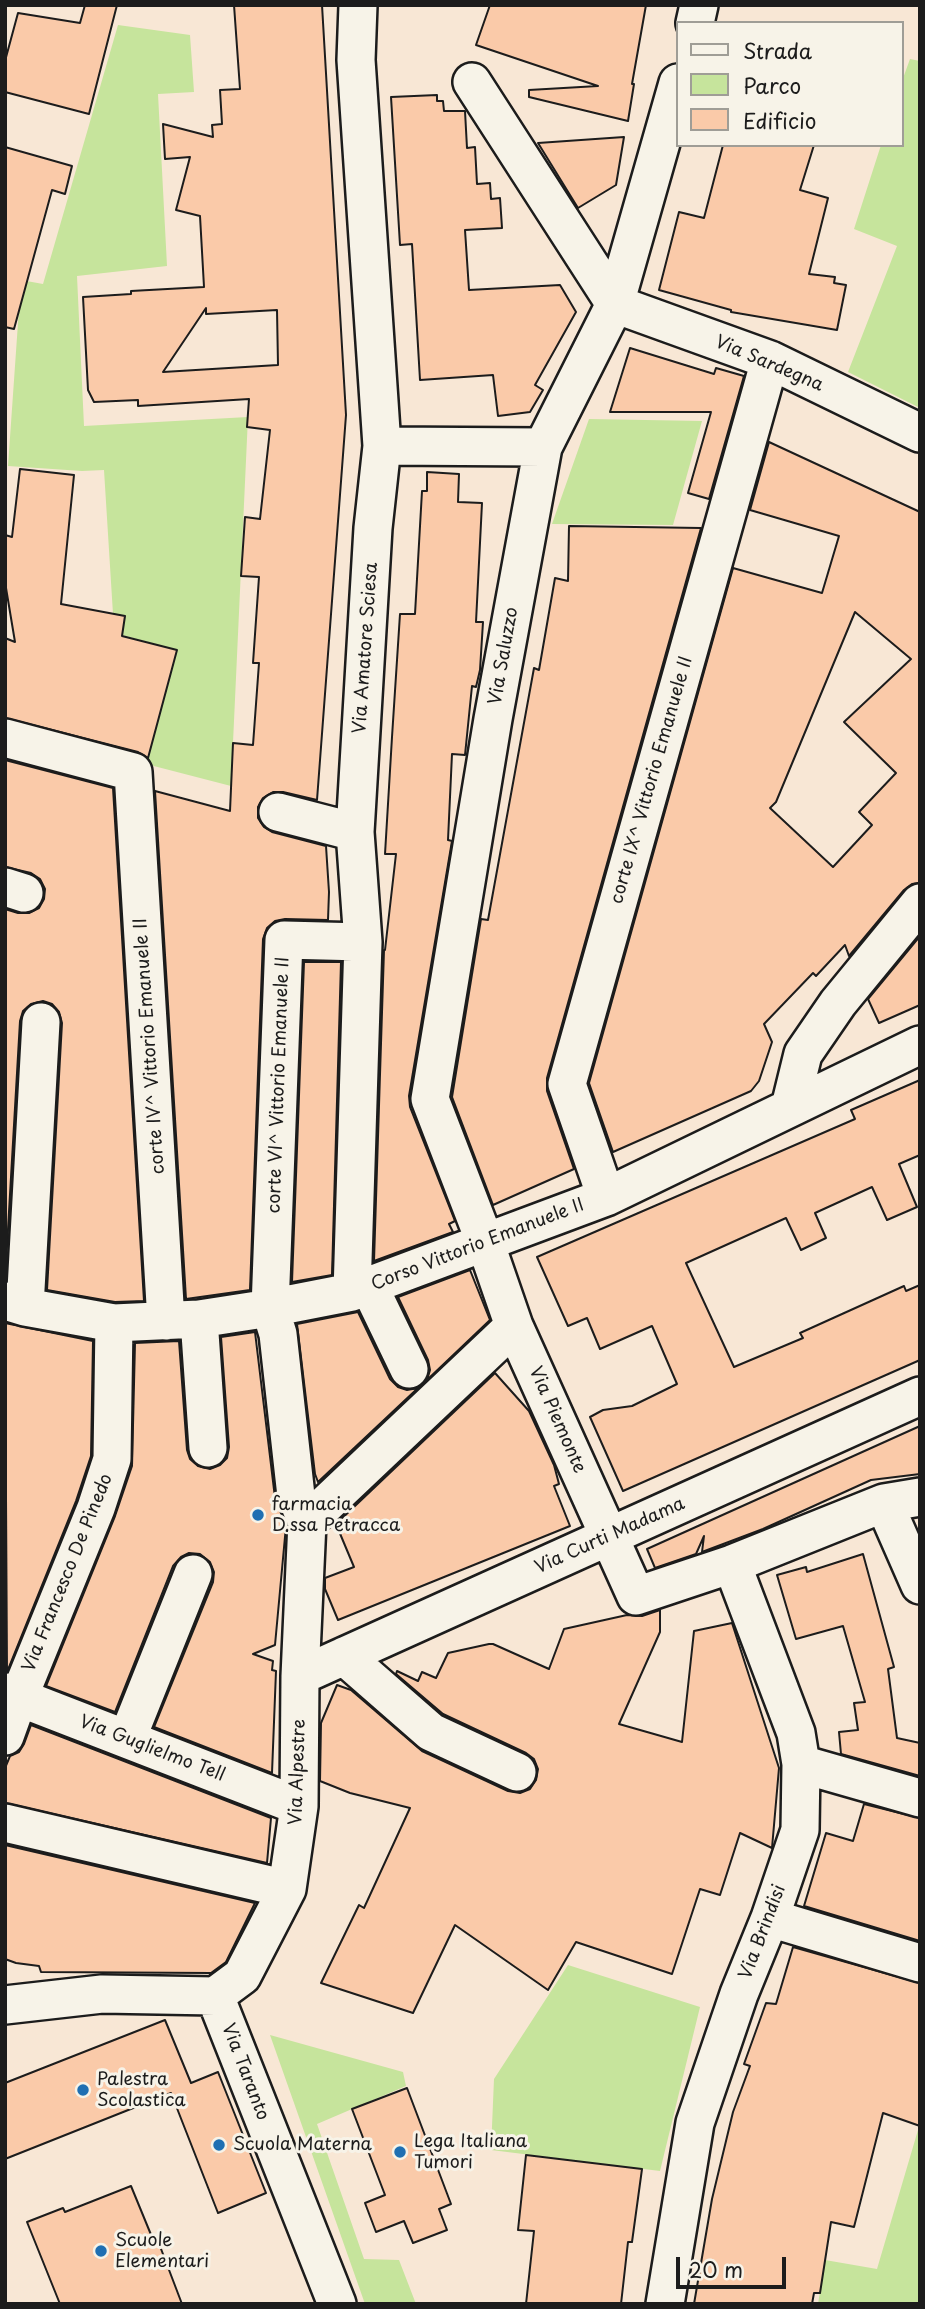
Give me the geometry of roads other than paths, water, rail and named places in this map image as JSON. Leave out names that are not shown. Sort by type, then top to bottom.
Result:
[{"type":"street","name":"Via Amatore Sciesa","points":[[358,5],[356,60],[382,446],[373,528],[355,832],[363,942],[361,1289]]},
{"type":"street","points":[[472,82],[615,304]]},
{"type":"street","name":"Via Saluzzo","points":[[485,1242],[430,1099],[493,719],[543,447],[615,304],[676,90]]},
{"type":"street","name":"Via Sardegna","points":[[615,304],[770,360],[920,433]]},
{"type":"street","name":"corte IX^ Vittorio Emanuele II","points":[[606,1197],[567,1084],[770,360]]},
{"type":"street","points":[[382,446],[543,447]]},
{"type":"street","name":"corte IV^ Vittorio Emanuele II","points":[[5,738],[133,772],[183,1320],[208,1448]]},
{"type":"street","points":[[278,811],[355,832]]},
{"type":"street","points":[[790,1107],[803,1054],[838,1003],[920,902]]},
{"type":"street","name":"corte VI^ Vittorio Emanuele II","points":[[270,1308],[284,940],[363,942]]},
{"type":"street","points":[[15,1304],[41,1022]]},
{"type":"street","name":"Corso Vittorio Emanuele II","points":[[15,1304],[114,1323],[183,1320],[270,1308],[361,1289],[606,1197],[920,1045]]},
{"type":"street","name":"Via Piemonte","points":[[485,1242],[514,1326],[636,1596],[732,1564]]},
{"type":"street","points":[[361,1289],[409,1369]]},
{"type":"street","name":"Via Alpestre","points":[[215,1996],[242,1976],[287,1889],[299,1806],[300,1676],[307,1522],[296,1496],[278,1334],[270,1308]]},
{"type":"street","name":"Via Francesco De Pinedo","points":[[5,1736],[12,1695],[96,1508],[112,1459],[114,1323]]},
{"type":"street","points":[[307,1522],[514,1326]]},
{"type":"street","name":"Via Curti Madama","points":[[300,1676],[920,1396]]},
{"type":"street","points":[[732,1564],[884,1503],[920,1497]]},
{"type":"street","points":[[884,1503],[920,1585]]},
{"type":"street","name":"Via Brindisi","points":[[665,2304],[695,2123],[800,1830],[801,1764],[796,1733],[732,1564]]},
{"type":"street","points":[[127,1739],[193,1574]]},
{"type":"street","points":[[344,1656],[430,1732],[517,1772]]},
{"type":"street","name":"Via Guglielmo Tell","points":[[12,1695],[299,1806]]},
{"type":"street","points":[[801,1764],[920,1798]]},
{"type":"street","points":[[5,1823],[287,1889]]},
{"type":"street","points":[[770,1918],[920,1963]]},
{"type":"street","points":[[5,2005],[102,1994],[215,1996]]},
{"type":"street","name":"Via Taranto","points":[[215,1996],[337,2304]]},
{"type":"place","name":"farmacia D.ssa Petracca","points":[[258,1515]]},
{"type":"place","name":"Palestra Scolastica","points":[[83,2090]]},
{"type":"place","name":"Scuola Materna","points":[[219,2145]]},
{"type":"place","name":"Lega Italiana Tumori","points":[[400,2152]]},
{"type":"place","name":"Scuole Elementari","points":[[101,2251]]}]
